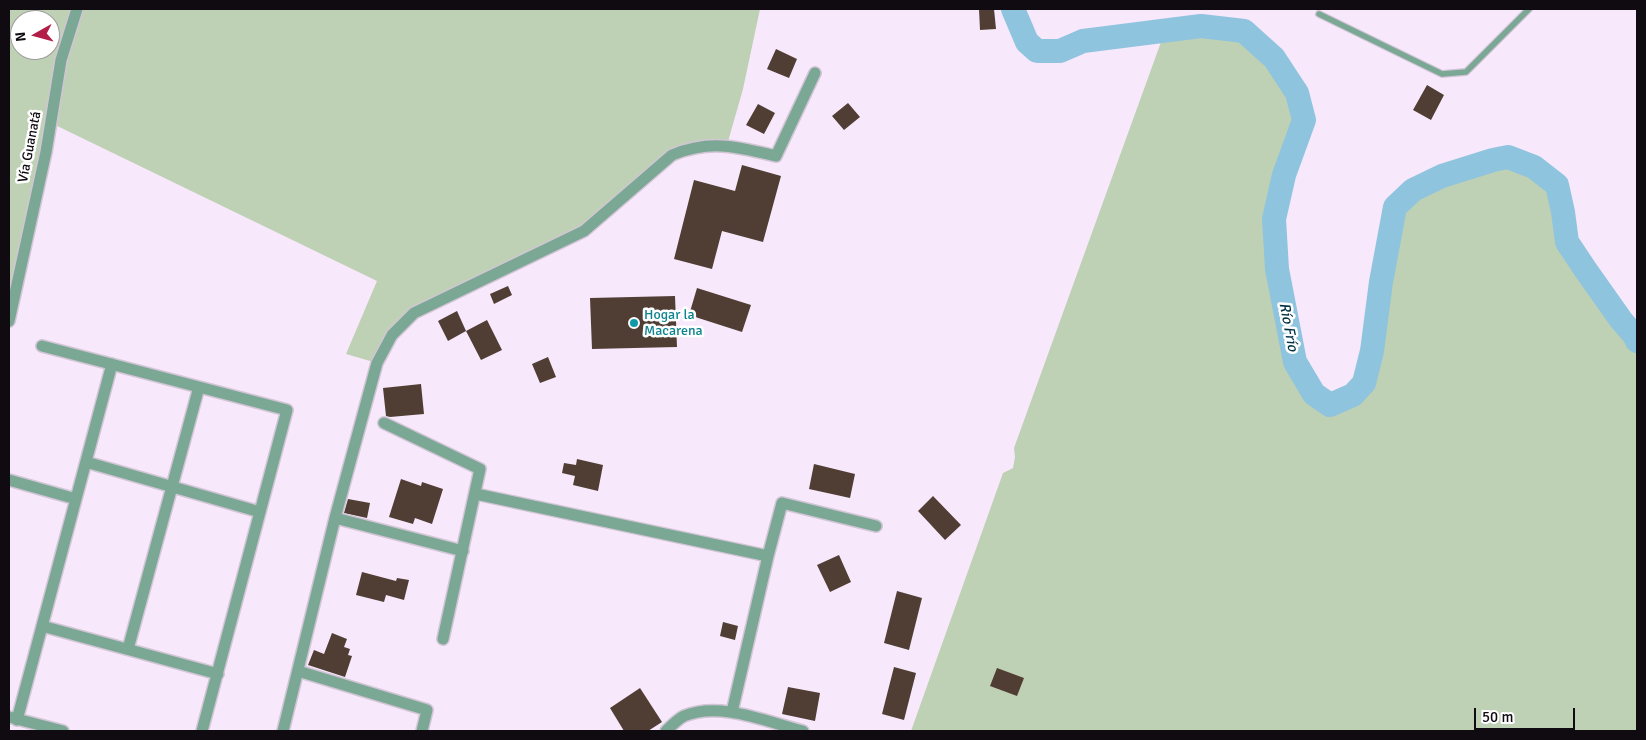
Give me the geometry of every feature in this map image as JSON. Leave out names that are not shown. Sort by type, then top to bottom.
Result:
[{"type":"street","name":"Vía Guanatá","points":[[9,321],[46,152],[61,60],[78,9]]},
{"type":"street","points":[[283,731],[335,518],[377,363],[392,336],[414,313],[584,231],[672,155],[689,148],[726,145],[776,156],[815,73]]},
{"type":"street","points":[[42,346],[288,410],[202,731]]},
{"type":"street","points":[[63,731],[13,718],[42,626],[112,364]]},
{"type":"street","points":[[128,649],[199,387]]},
{"type":"street","points":[[384,423],[480,469],[443,640]]},
{"type":"street","points":[[86,462],[260,512]]},
{"type":"street","points":[[9,480],[76,499]]},
{"type":"street","points":[[476,494],[768,556]]},
{"type":"street","points":[[732,712],[782,503],[876,526]]},
{"type":"street","points":[[335,518],[463,551]]},
{"type":"street","points":[[42,626],[218,674]]},
{"type":"street","points":[[298,671],[428,710],[422,731]]},
{"type":"street","points":[[666,731],[682,716],[706,710],[732,712],[803,731]]},
{"type":"lane","points":[[1319,14],[1442,74],[1466,72],[1529,9]]},
{"type":"green space","points":[[9,9],[760,9],[743,89],[727,145],[689,148],[584,231],[414,313],[377,363],[346,354],[377,281],[51,123],[9,304]]},
{"type":"green space","points":[[1201,26],[1244,31],[1274,58],[1297,93],[1304,120],[1284,175],[1274,219],[1277,269],[1295,362],[1314,394],[1330,405],[1353,395],[1364,383],[1372,351],[1381,282],[1395,207],[1413,190],[1442,176],[1508,157],[1534,167],[1557,185],[1567,242],[1637,341],[1637,731],[911,731],[1003,473],[1013,468],[1014,448],[1165,31]]},
{"type":"building","points":[[979,9],[994,9],[996,29],[980,30]]},
{"type":"building","points":[[776,49],[797,59],[789,78],[767,69]]},
{"type":"building","points":[[1427,85],[1444,95],[1431,120],[1413,110]]},
{"type":"building","points":[[848,103],[860,117],[844,130],[832,116]]},
{"type":"building","points":[[758,104],[775,113],[764,134],[746,125]]},
{"type":"building","points":[[742,165],[781,176],[763,242],[722,231],[712,269],[674,259],[694,180],[735,191]]},
{"type":"building","points":[[508,286],[512,295],[494,304],[490,294]]},
{"type":"building","points":[[697,288],[751,305],[742,332],[689,315]]},
{"type":"building","name":"Hogar la Macarena","points":[[675,296],[677,347],[592,349],[590,298]]},
{"type":"building","points":[[457,311],[466,331],[448,341],[438,321]]},
{"type":"building","points":[[487,320],[502,350],[481,360],[466,331]]},
{"type":"building","points":[[548,357],[556,377],[540,383],[532,364]]},
{"type":"building","points":[[421,384],[424,414],[386,416],[383,388]]},
{"type":"building","points":[[577,459],[603,465],[598,491],[573,485],[575,476],[562,473],[564,463],[576,465]]},
{"type":"building","points":[[814,464],[855,474],[850,498],[809,489]]},
{"type":"building","points":[[401,479],[421,486],[422,482],[443,489],[432,524],[415,518],[413,524],[389,517]]},
{"type":"building","points":[[933,496],[961,525],[945,540],[918,511]]},
{"type":"building","points":[[348,499],[370,503],[367,518],[344,513]]},
{"type":"building","points":[[839,555],[851,582],[830,592],[817,565]]},
{"type":"building","points":[[362,572],[396,581],[397,578],[409,580],[404,600],[386,595],[384,602],[356,595]]},
{"type":"building","points":[[897,591],[922,598],[909,650],[884,643]]},
{"type":"building","points":[[723,622],[738,626],[735,640],[720,636]]},
{"type":"building","points":[[332,633],[347,639],[344,647],[350,649],[348,655],[352,656],[345,677],[308,665],[314,650],[324,654]]},
{"type":"building","points":[[894,667],[916,673],[904,720],[882,714]]},
{"type":"building","points":[[997,668],[1024,678],[1017,696],[990,686]]},
{"type":"building","points":[[788,687],[820,693],[815,721],[782,714]]},
{"type":"building","points":[[640,688],[662,722],[648,731],[624,731],[610,708]]},
{"type":"waterway","name":"Río Frío","points":[[1013,9],[1027,42],[1037,51],[1060,51],[1083,41],[1201,26],[1244,31],[1274,58],[1297,93],[1304,120],[1284,175],[1274,219],[1277,269],[1295,362],[1314,394],[1330,405],[1353,395],[1364,383],[1372,351],[1381,282],[1395,207],[1413,190],[1442,176],[1493,160],[1508,157],[1534,167],[1557,185],[1567,242],[1637,341]]},
{"type":"place","name":"Hogar la Macarena","points":[[634,323]]}]
